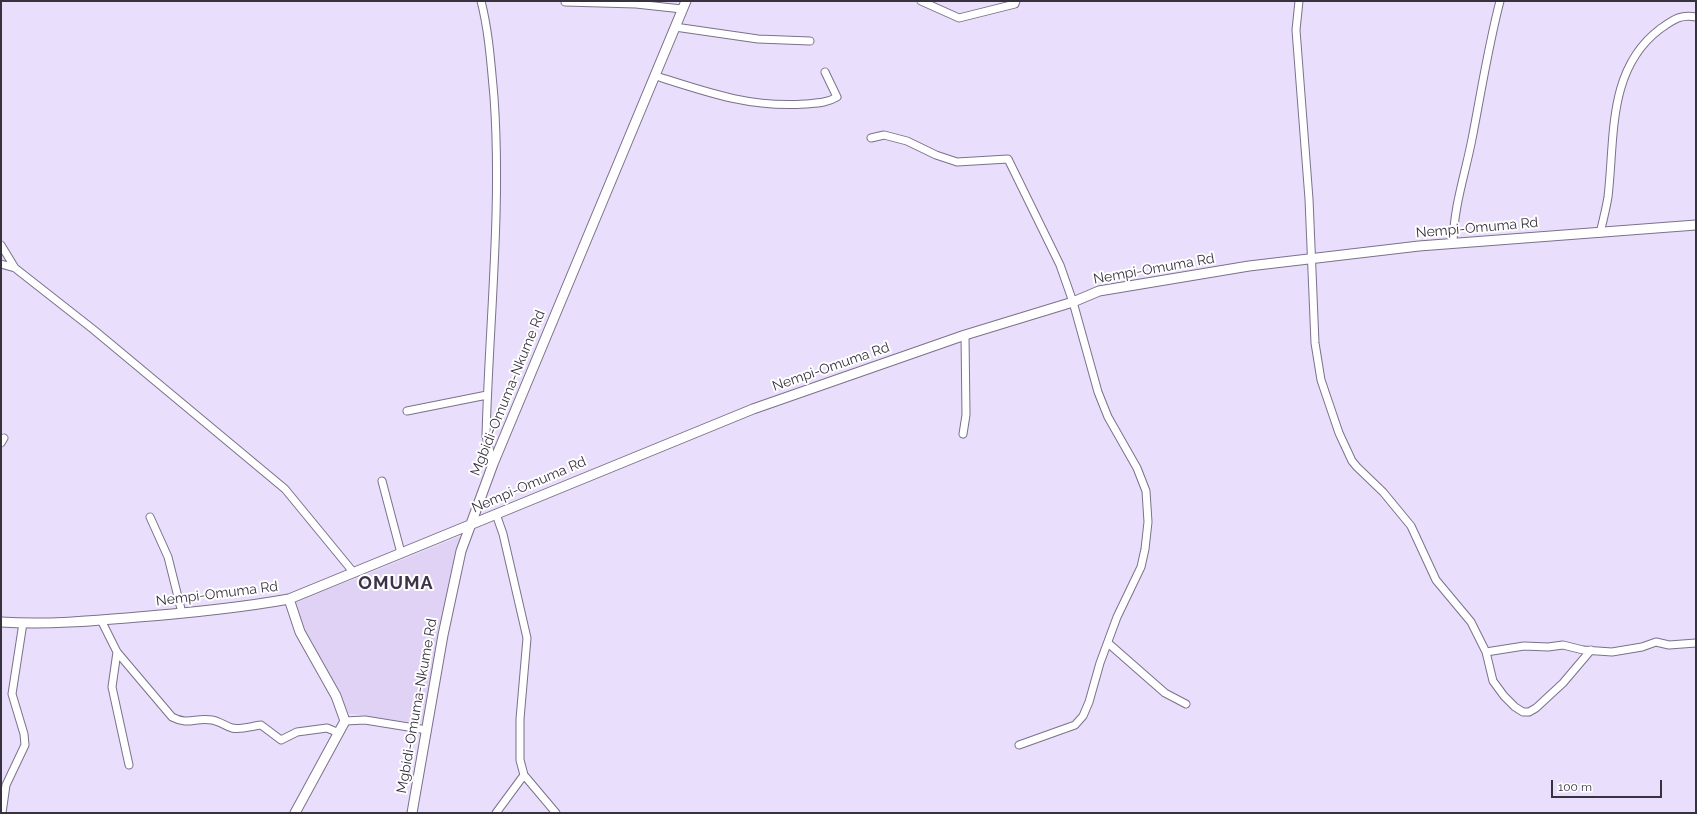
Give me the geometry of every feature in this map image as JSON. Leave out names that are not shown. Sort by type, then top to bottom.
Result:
[{"type":"street","points":[[481,1],[491,62],[495,120],[497,190],[495,264],[486,436],[493,464]]},
{"type":"street","points":[[921,1],[959,18],[1015,4],[1016,1]]},
{"type":"street","points":[[1299,1],[1296,30],[1304,134],[1315,343],[1321,380],[1339,433],[1352,461],[1357,468],[1383,492],[1411,526],[1436,580],[1471,622],[1486,652],[1493,681],[1514,707],[1523,712],[1529,712],[1536,708],[1563,683],[1591,650]]},
{"type":"street","points":[[1453,244],[1453,221],[1458,195],[1472,140],[1491,36],[1500,1]]},
{"type":"street","points":[[565,2],[684,5]]},
{"type":"street","name":"Mgbidi-Omuma-Nkume Rd","points":[[412,813],[426,730],[461,551],[493,464],[656,76],[684,5]]},
{"type":"street","points":[[1600,232],[1607,198],[1615,110],[1626,72],[1634,55],[1643,43],[1658,31],[1673,20],[1686,15],[1696,17]]},
{"type":"street","points":[[675,27],[758,39],[810,41]]},
{"type":"street","points":[[656,76],[735,100],[784,106],[828,102],[837,97],[825,72]]},
{"type":"street","points":[[872,138],[884,135],[907,141],[936,155],[957,162],[1008,159],[1060,265],[1073,302],[1098,392],[1108,417],[1137,468],[1146,491],[1148,522],[1144,555],[1141,566],[1117,617],[1083,716],[1075,725],[1019,745]]},
{"type":"street","name":"Nempi-Omuma Rd","points":[[1,622],[23,623],[101,620],[247,606],[289,599],[753,409],[965,335],[1073,302],[1099,291],[1249,266],[1311,259],[1453,244],[1696,225]]},
{"type":"street","points":[[1,245],[15,268],[100,335],[285,489],[354,573]]},
{"type":"street","points":[[1,264],[15,268]]},
{"type":"street","points":[[963,434],[966,415],[965,335]]},
{"type":"street","points":[[407,411],[487,394]]},
{"type":"street","points":[[382,481],[401,553]]},
{"type":"street","points":[[496,514],[503,534],[527,638],[520,719],[520,760],[524,775],[556,813]]},
{"type":"street","points":[[150,517],[168,557],[182,613]]},
{"type":"street","points":[[289,599],[300,632],[336,696],[345,722],[295,813]]},
{"type":"street","points":[[101,620],[117,652],[172,717],[180,722],[200,719],[212,720],[232,728],[261,725],[281,740],[297,732],[327,728],[339,733]]},
{"type":"street","points":[[2,813],[6,785],[25,745],[24,734],[12,694],[23,623]]},
{"type":"street","points":[[1486,652],[1524,646],[1563,645],[1612,652],[1642,647],[1656,642],[1669,645],[1696,643]]},
{"type":"street","points":[[1108,643],[1165,693],[1186,704]]},
{"type":"street","points":[[117,652],[112,687],[129,765]]},
{"type":"street","points":[[345,722],[365,720],[426,730]]},
{"type":"street","points":[[496,813],[524,775]]},
{"type":"shaded area","points":[[461,536],[450,576],[422,722],[419,725],[348,713],[340,693],[300,622],[294,601],[360,577]]},
{"type":"district","name":"OMUMA","points":[[396,584]]}]
